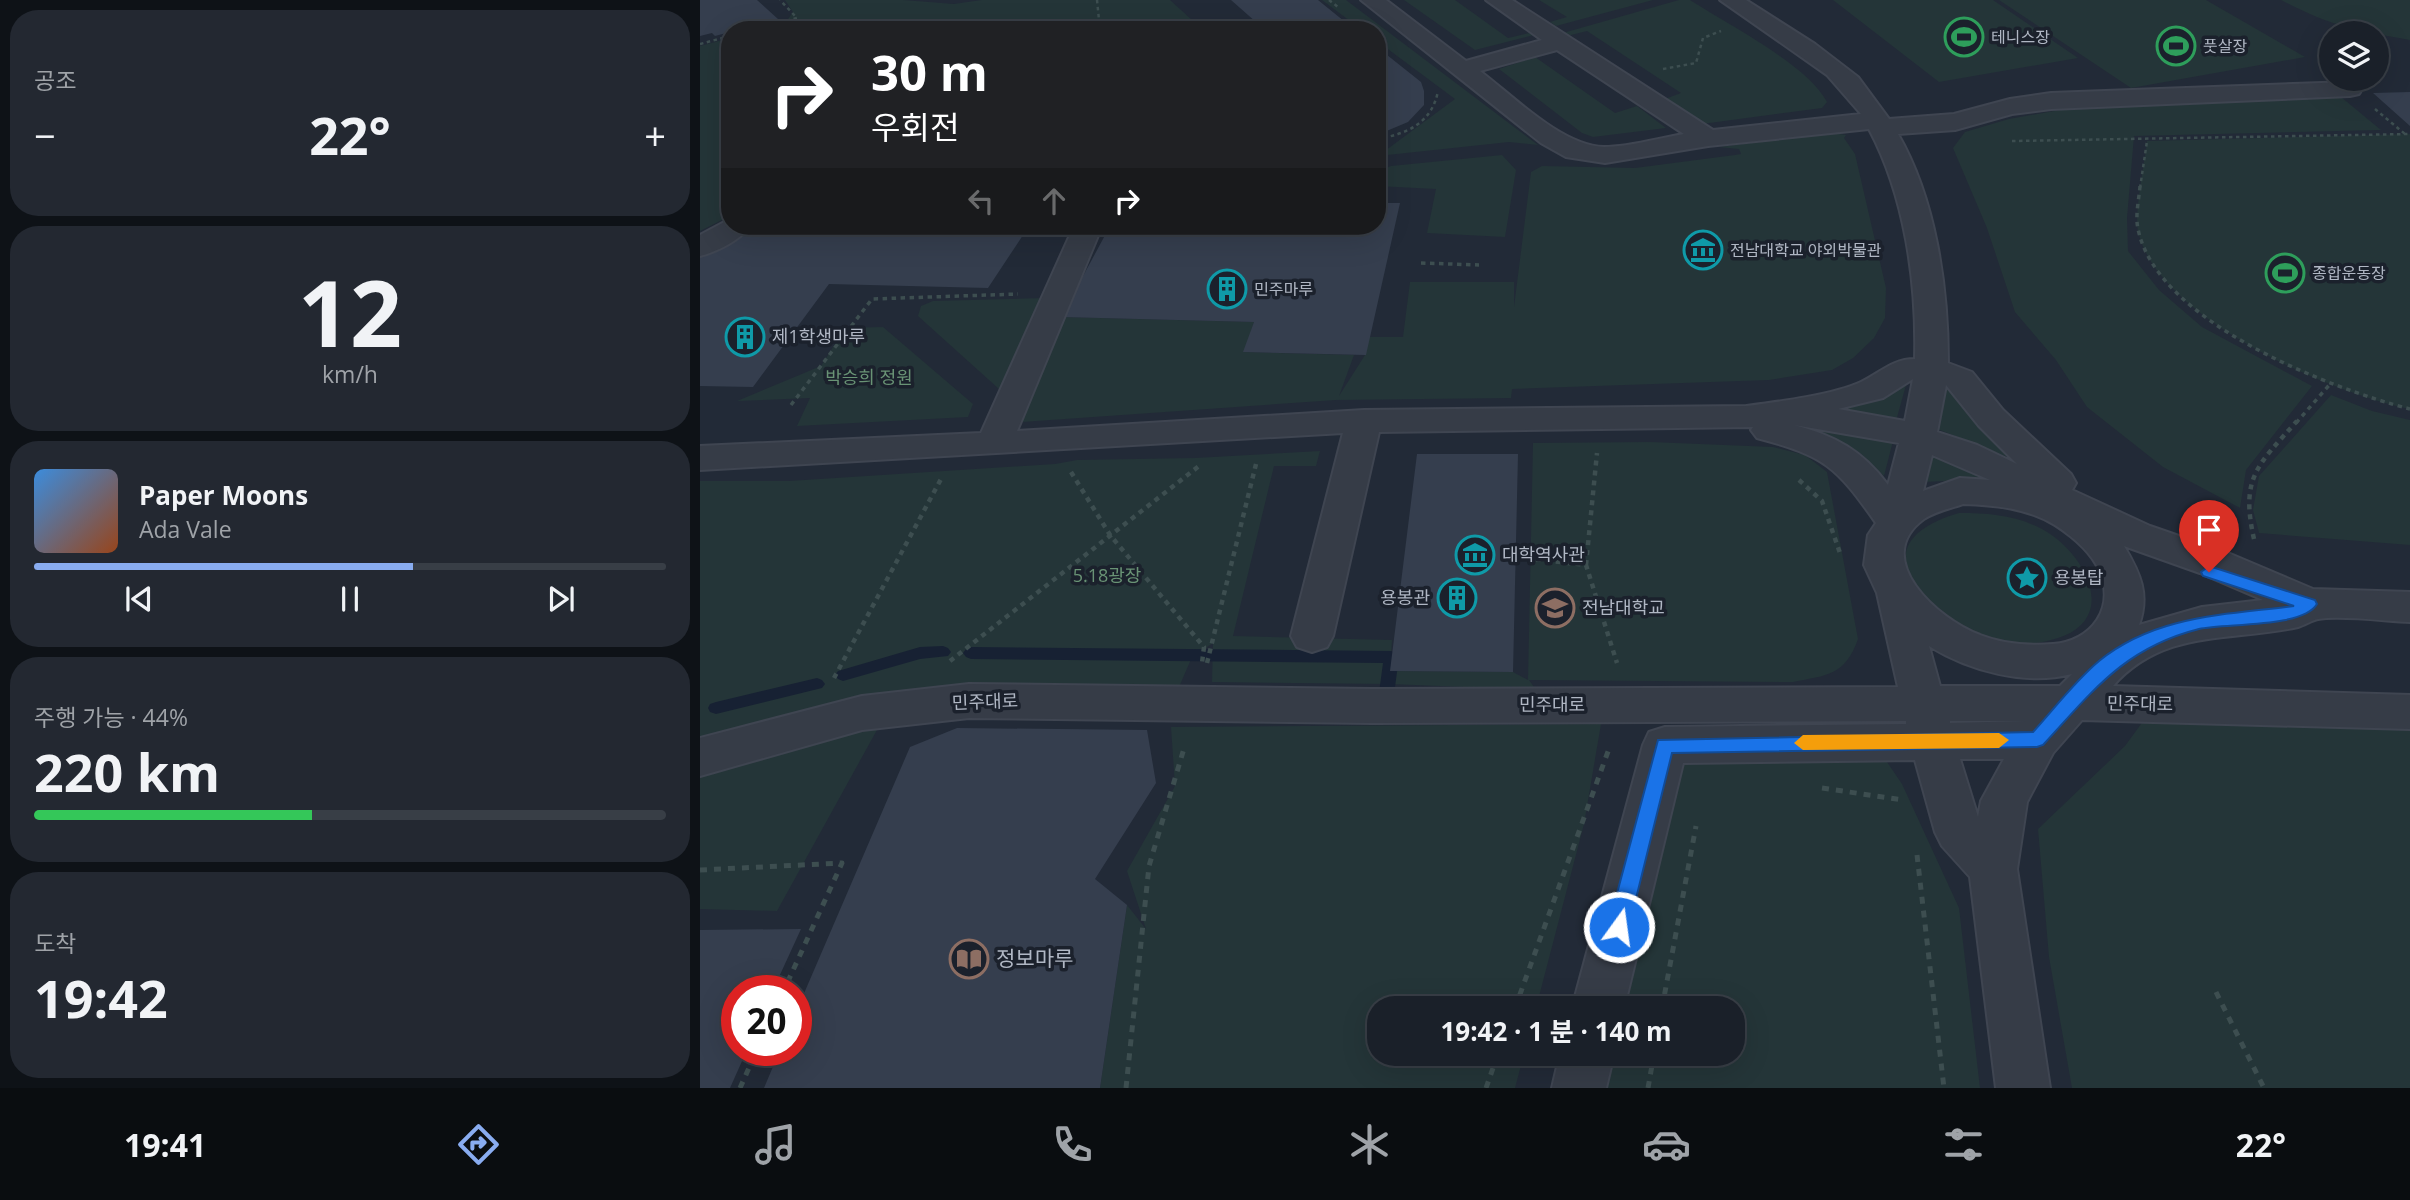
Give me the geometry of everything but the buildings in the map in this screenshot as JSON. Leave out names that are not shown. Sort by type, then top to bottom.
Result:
[{"type":"street","points":[[1372,0],[1547,135],[1575,151],[1605,155],[1708,138],[1879,123],[1955,122],[2010,107],[2051,101],[2319,90]]},
{"type":"street","points":[[1497,0],[1708,138]]},
{"type":"street","points":[[1731,0],[1850,83],[1879,123],[1917,220],[1928,288],[1931,368],[1896,523]]},
{"type":"street","points":[[1462,69],[1560,41]]},
{"type":"street","points":[[700,247],[721,235]]},
{"type":"street","points":[[994,444],[1084,235]]},
{"type":"street","points":[[700,458],[994,444],[1364,421],[1746,417],[1782,412],[1871,391],[1906,369],[1931,368],[1960,379],[1991,418],[2085,521],[2117,562],[2127,590],[2123,618],[2105,642],[2081,693]]},
{"type":"street","points":[[1782,412],[1893,429],[1964,453],[2041,488],[2085,521],[2125,545],[2309,604],[2410,607]]},
{"type":"street","points":[[1746,417],[1760,428],[1820,446],[1844,458],[1896,523]]},
{"type":"street","points":[[1312,636],[1364,421]]},
{"type":"street","points":[[2085,521],[2033,500],[1996,492],[1960,491],[1929,498],[1904,512],[1888,533],[1883,558],[1890,586],[1912,614],[1945,639],[1987,656],[2032,663],[2073,658],[2105,642]]},
{"type":"street","points":[[1895,592],[1917,729],[1959,832],[1993,869]]},
{"type":"street","points":[[2023,1088],[1993,869],[2004,800],[2037,740],[2105,666],[2151,637],[2202,622],[2297,612],[2309,604]]},
{"type":"street","name":"민주대로","points":[[700,757],[862,713],[970,701],[1201,689],[1622,687],[1917,729],[2081,693],[2410,712]]},
{"type":"street","points":[[1601,996],[1665,745],[1917,729],[2037,740]]},
{"type":"street","points":[[1578,1088],[1584,1066]]},
{"type":"path","points":[[780,0],[797,18],[786,21]]},
{"type":"path","points":[[1097,0],[1099,21]]},
{"type":"path","points":[[1659,70],[1696,63],[1703,38],[1727,29]]},
{"type":"path","points":[[700,44],[721,38]]},
{"type":"path","points":[[1386,138],[1404,135],[1432,114],[1439,92],[1432,82]]},
{"type":"path","points":[[2009,141],[2147,141],[2410,134]]},
{"type":"path","points":[[2147,141],[2137,230],[2150,260],[2170,286],[2201,316],[2292,367],[2410,409]]},
{"type":"path","points":[[1421,263],[1479,265]]},
{"type":"path","points":[[791,405],[872,299],[1023,293]]},
{"type":"path","points":[[2256,547],[2247,507],[2255,469],[2331,383]]},
{"type":"path","points":[[1519,996],[1606,756],[1622,687],[1586,565],[1597,448]]},
{"type":"path","points":[[1126,1088],[1149,866],[1201,689],[1257,459]]},
{"type":"path","points":[[888,710],[1204,463]]},
{"type":"path","points":[[1069,467],[1110,535],[1204,647],[1201,689]]},
{"type":"path","points":[[1792,474],[1822,501],[1844,563]]},
{"type":"path","points":[[807,728],[943,476]]},
{"type":"path","points":[[1516,557],[1586,565]]},
{"type":"path","points":[[1815,787],[1910,801],[1917,729]]},
{"type":"path","points":[[1606,756],[1659,764]]},
{"type":"path","points":[[1664,996],[1696,823]]},
{"type":"path","points":[[1915,842],[1944,1088]]},
{"type":"path","points":[[700,870],[842,863],[791,975]]},
{"type":"path","points":[[2216,992],[2264,1088]]},
{"type":"path","points":[[740,1088],[750,1066]]},
{"type":"path","points":[[1486,1088],[1494,1066]]},
{"type":"path","points":[[1648,1088],[1652,1066]]},
{"type":"green space","points":[[785,0],[903,0],[954,4],[982,0],[1170,0],[1193,21],[786,21],[793,12]]},
{"type":"green space","points":[[1322,0],[1346,0],[1374,21],[1350,21]]},
{"type":"green space","points":[[1404,0],[1455,0],[1508,38],[1529,33],[1534,35],[1475,50]]},
{"type":"green space","points":[[1539,0],[1653,0],[1556,26],[1550,22],[1567,17]]},
{"type":"green space","points":[[1679,0],[1690,0],[1765,46],[1803,74],[1827,102],[1822,108],[1702,124],[1665,99],[1681,93],[1587,31],[1567,36],[1563,33]]},
{"type":"green space","name":"테니스장","points":[[1833,0],[1993,0],[2078,58],[1939,82]]},
{"type":"green space","name":"풋살장","points":[[1999,0],[2206,0],[2305,57],[2131,88]]},
{"type":"green space","points":[[2281,0],[2410,0],[2410,40],[2389,36],[2389,21],[2329,21]]},
{"type":"green space","points":[[1386,30],[1538,145],[1509,142],[1386,155],[1386,150],[1455,99],[1386,48]]},
{"type":"green space","points":[[721,40],[721,220],[700,231],[700,46]]},
{"type":"green space","points":[[1535,57],[1615,113],[1637,106],[1666,128],[1593,137],[1582,133],[1499,69]]},
{"type":"green space","points":[[2341,97],[2381,130],[2134,136],[2127,218],[2128,251],[2159,290],[2202,327],[2312,386],[2246,470],[2240,508],[2163,467],[2087,407],[2056,360],[2015,312],[1987,228],[1953,148],[1965,132],[2009,119],[2071,108]]},
{"type":"green space","points":[[1833,133],[1846,135],[1844,138],[1855,154],[1886,288],[1885,318],[1874,338],[1853,358],[1832,370],[1769,380],[1512,389],[1511,398],[1336,400],[1022,422],[1017,409],[1061,317],[1254,322],[1244,352],[1354,355],[1339,396],[1365,355],[1368,337],[1403,337],[1410,282],[1514,282],[1514,307],[1531,172],[1542,166],[1635,168],[1741,154],[1739,149],[1719,147]]},
{"type":"green space","name":"종합운동장","points":[[2410,134],[2410,409],[2337,387],[2294,369],[2252,347],[2212,321],[2177,293],[2152,263],[2138,231],[2147,141]]},
{"type":"green space","points":[[1502,155],[1516,170],[1505,237],[1427,233],[1436,189],[1386,186],[1386,168]]},
{"type":"green space","points":[[1046,298],[999,389],[918,316],[921,306],[933,301]]},
{"type":"green space","name":"박승희 정원","points":[[883,327],[973,404],[968,417],[797,426],[810,398],[737,401],[821,366],[845,328]]},
{"type":"green space","points":[[1945,377],[1989,437],[2015,460],[1935,428],[1939,422]]},
{"type":"green space","points":[[1906,385],[1896,421],[1839,410],[1880,400]]},
{"type":"green space","points":[[2331,395],[2372,411],[2410,420],[2410,545],[2259,533],[2253,510],[2259,476]]},
{"type":"green space","points":[[1805,427],[1893,441],[1884,476],[1859,452]]},
{"type":"green space","name":"5.18광장","points":[[1651,442],[1773,447],[1805,455],[1827,472],[1858,639],[1841,667],[1825,675],[1793,682],[1529,680],[1536,690],[1390,684],[1212,682],[1213,643],[1192,657],[1176,694],[700,745],[700,481],[789,481],[1055,464],[1077,460],[1195,458],[1320,451],[1316,466],[1274,466],[1233,636],[1392,640],[1390,671],[1513,672],[1528,680],[1533,443]]},
{"type":"green space","points":[[1930,452],[2019,486],[1969,480],[1922,482]]},
{"type":"green space","points":[[1959,513],[2012,518],[2042,529],[2057,539],[2082,567],[2089,584],[2092,600],[2088,615],[2077,628],[2044,642],[2014,644],[1967,634],[1938,617],[1911,578],[1906,565],[1906,552],[1918,533],[1943,518]]},
{"type":"green space","points":[[888,710],[777,911],[700,909],[700,760]]},
{"type":"green space","points":[[2144,720],[2410,725],[2410,1088],[2072,1088],[2049,957],[2038,829],[2125,746]]},
{"type":"green space","points":[[1601,724],[1584,824],[1539,996],[1367,996],[1367,1066],[1521,1066],[1515,1088],[1100,1088],[1127,905],[1146,929],[1127,871],[1175,786],[1171,727]]},
{"type":"green space","points":[[1885,759],[1902,784],[1959,908],[1980,1088],[1593,1088],[1598,1066],[1745,1066],[1745,996],[1615,996],[1672,773],[1686,760]]},
{"type":"waterway","points":[[843,675],[920,653],[943,652]]},
{"type":"waterway","points":[[971,653],[1391,657],[1387,693],[1401,693]]},
{"type":"waterway","points":[[716,708],[817,684]]},
{"type":"slow traffic","points":[[1803,743],[1999,740]]},
{"type":"place","name":"테니스장","points":[[1964,37]]},
{"type":"place","name":"풋살장","points":[[2176,46]]},
{"type":"place","name":"전남대학교 야외박물관","points":[[1703,250]]},
{"type":"place","name":"종합운동장","points":[[2285,273]]},
{"type":"place","name":"민주마루","points":[[1227,289]]},
{"type":"place","name":"제1학생마루","points":[[745,337]]},
{"type":"place","name":"대학역사관","points":[[1475,555]]},
{"type":"place","name":"용봉탑","points":[[2027,578]]},
{"type":"place","name":"용봉관","points":[[1457,598]]},
{"type":"place","name":"전남대학교","points":[[1555,608]]},
{"type":"place","name":"정보마루","points":[[969,959]]},
{"type":"route","points":[[1619,927],[1665,745],[2037,740],[2105,666],[2151,637],[2202,622],[2297,612],[2309,604],[2209,572]]}]
